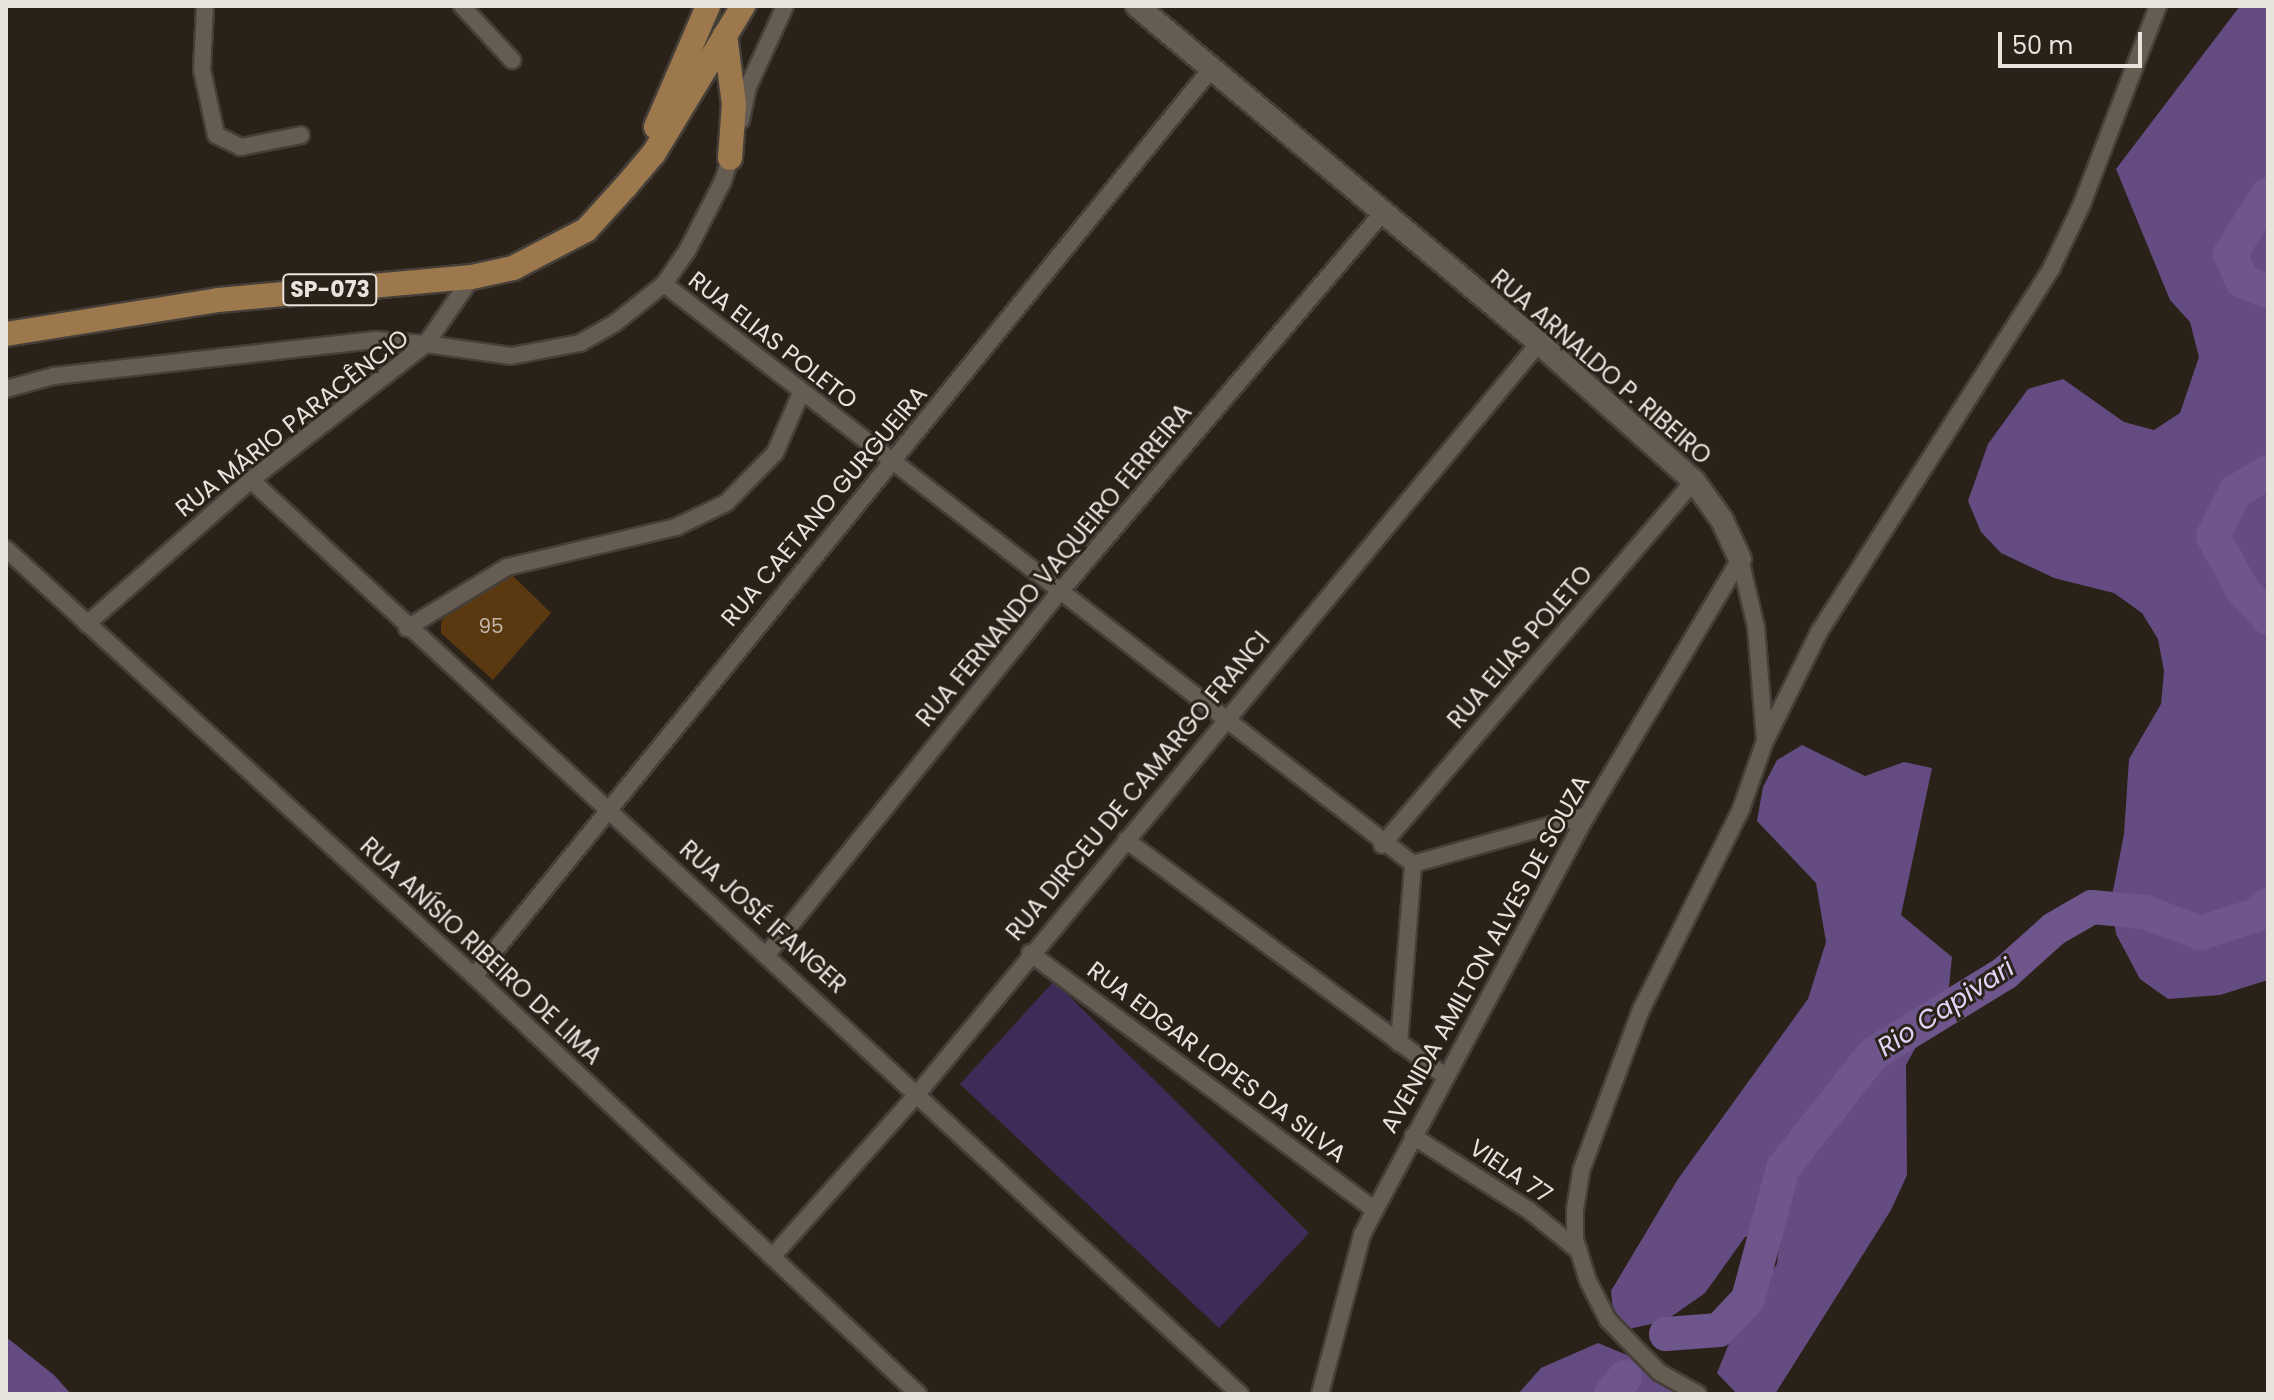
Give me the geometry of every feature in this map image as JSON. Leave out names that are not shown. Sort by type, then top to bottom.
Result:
[{"type":"main road","name":"SP-073","points":[[626,186],[708,6]]},
{"type":"main road","name":"SP-073","points":[[6,334],[218,300],[472,277],[513,268],[586,230],[626,186],[654,153],[743,6]]},
{"type":"main road","points":[[725,35],[734,104],[730,158]]},
{"type":"street","points":[[205,6],[202,70],[216,135],[241,147],[301,135]]},
{"type":"street","points":[[462,6],[512,60]]},
{"type":"street","name":"RUA MÁRIO PARACÊNCIO","points":[[87,624],[251,480],[426,344],[511,356],[547,352],[580,343],[615,323],[664,284],[706,219],[730,158],[748,87],[785,6]]},
{"type":"street","name":"RUA ARNALDO P. RIBEIRO","points":[[1137,6],[1539,343],[1694,481],[1722,520],[1740,559],[1756,627],[1765,741],[1741,809],[1641,1010],[1581,1171],[1575,1210],[1579,1251],[1608,1320],[1630,1348],[1659,1372],[1698,1394]]},
{"type":"street","points":[[1765,741],[1819,632],[2052,267],[2082,204],[2158,6]]},
{"type":"street","name":"RUA CAETANO GURGUEIRA","points":[[474,976],[606,808],[891,465],[1212,68]]},
{"type":"street","name":"RUA FERNANDO VAQUEIRO FERREIRA","points":[[768,953],[1059,593],[1382,213]]},
{"type":"street","points":[[6,389],[54,376],[377,340],[426,344],[472,277]]},
{"type":"street","name":"RUA ELIAS POLETO","points":[[664,284],[891,465],[1225,720],[1382,845],[1413,864]]},
{"type":"street","name":"RUA DIRCEU DE CAMARGO FRANCI","points":[[772,1257],[918,1093],[1030,953],[1539,343]]},
{"type":"street","points":[[407,628],[507,567],[676,527],[726,503],[775,453],[801,393]]},
{"type":"street","name":"RUA JOSÉ IFANGER","points":[[251,480],[407,628],[768,953],[1240,1394]]},
{"type":"street","name":"RUA ELIAS POLETO","points":[[1382,845],[1694,481]]},
{"type":"street","name":"RUA ANÍSIO RIBEIRO DE LIMA","points":[[6,549],[474,976],[918,1394]]},
{"type":"street","name":"AVENIDA AMILTON ALVES DE SOUZA","points":[[1320,1394],[1362,1235],[1587,815],[1740,559]]},
{"type":"street","points":[[1399,1043],[1413,864],[1587,815]]},
{"type":"street","points":[[1126,840],[1445,1076]]},
{"type":"street","name":"RUA EDGAR LOPES DA SILVA","points":[[1030,953],[1375,1210]]},
{"type":"street","name":"VIELA 77","points":[[1413,1136],[1530,1211],[1579,1251]]},
{"type":"shaded area","points":[[2240,6],[2268,6],[2268,980],[2220,995],[2168,999],[2140,979],[2116,934],[2111,901],[2124,834],[2129,759],[2161,704],[2164,671],[2158,639],[2142,613],[2114,593],[2054,578],[2001,553],[1981,532],[1968,501],[1988,444],[2028,389],[2063,379],[2124,422],[2154,430],[2180,413],[2199,357],[2190,322],[2170,300],[2116,169]]},
{"type":"shaded area","points":[[1802,745],[1865,776],[1904,762],[1932,768],[1901,915],[1952,957],[1949,987],[1906,1065],[1907,1175],[1891,1210],[1775,1394],[1737,1394],[1717,1373],[1741,1314],[1777,1264],[1781,1226],[1745,1237],[1705,1293],[1665,1321],[1615,1332],[1611,1291],[1678,1179],[1808,999],[1826,942],[1816,883],[1757,821],[1763,787],[1777,760]]},
{"type":"shaded area","points":[[1054,981],[1309,1233],[1219,1328],[960,1084]]},
{"type":"shaded area","points":[[6,1337],[54,1375],[71,1394],[6,1394]]},
{"type":"shaded area","points":[[1598,1343],[1627,1355],[1695,1394],[1518,1394],[1541,1368]]},
{"type":"building","points":[[508,571],[551,613],[493,680],[441,633],[441,623],[446,613]]},
{"type":"waterway","name":"Rio Capivari","points":[[2268,194],[2230,254],[2242,281],[2268,291]]},
{"type":"waterway","name":"Rio Capivari","points":[[2268,472],[2235,492],[2213,536],[2242,589],[2268,618]]},
{"type":"waterway","name":"Rio Capivari","points":[[1666,1334],[1719,1330],[1748,1299],[1783,1168],[1873,1054],[2005,973],[2054,929],[2092,907],[2145,912],[2200,933],[2256,915],[2268,905]]},
{"type":"waterway","name":"Rio Capivari","points":[[1611,1394],[1625,1377]]}]
